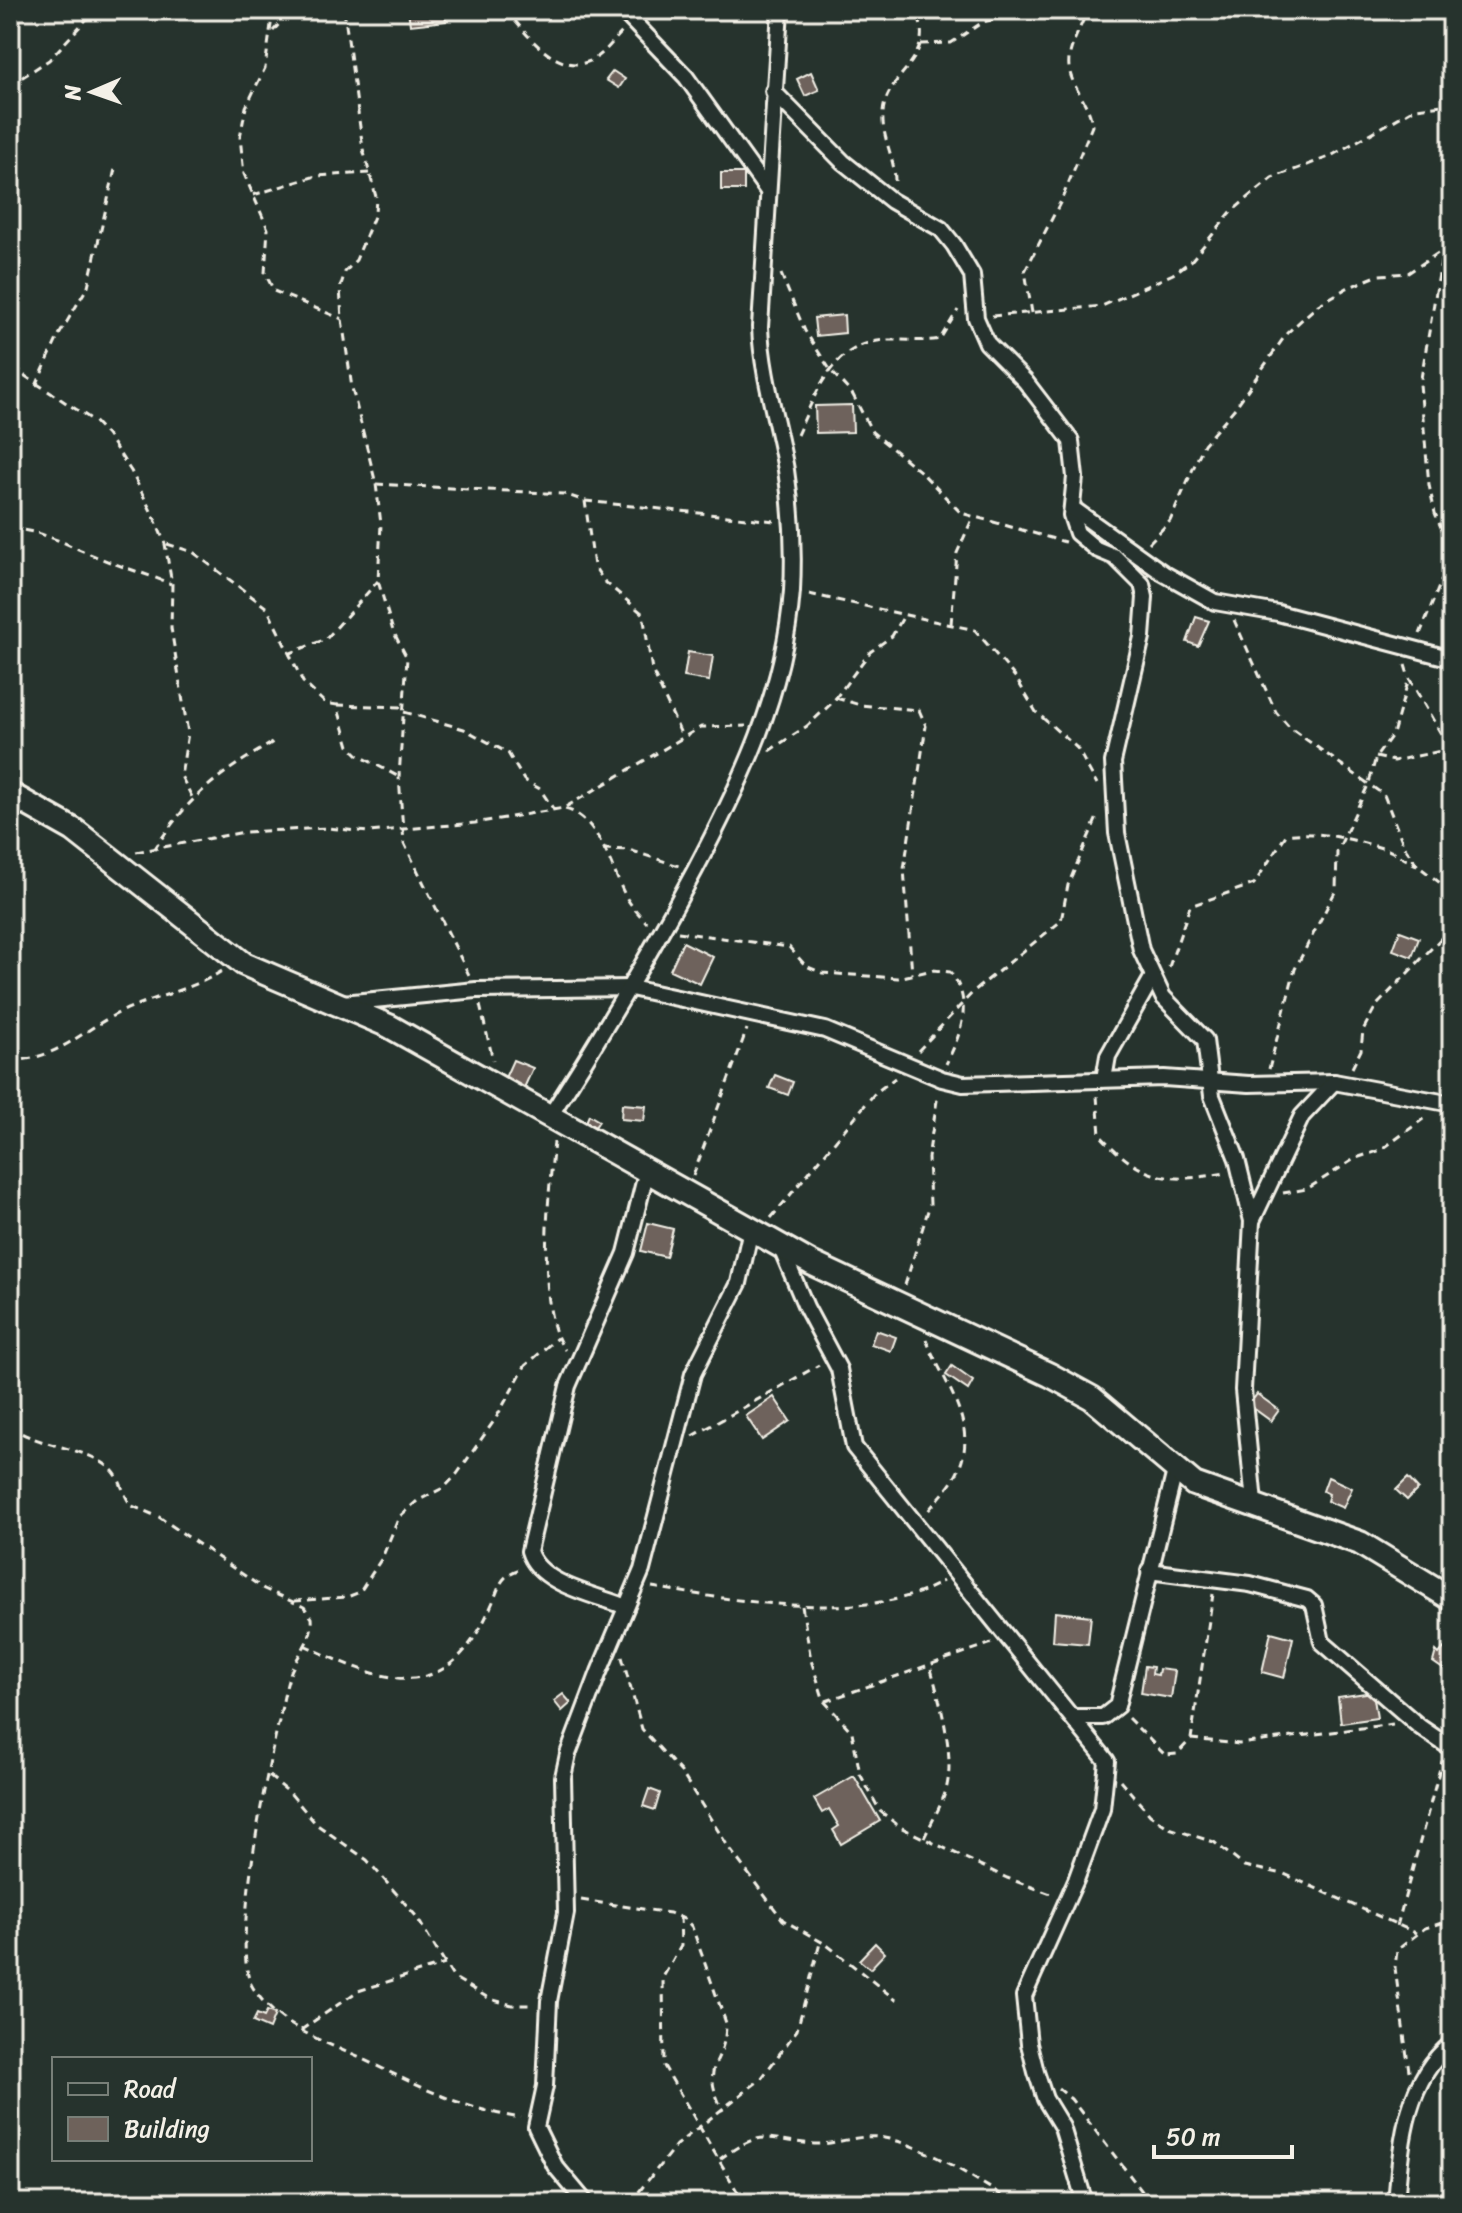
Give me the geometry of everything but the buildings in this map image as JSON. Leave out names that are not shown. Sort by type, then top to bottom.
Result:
[{"type":"street","points":[[622,10],[686,77],[767,190]]},
{"type":"street","points":[[554,1118],[662,934],[751,759],[779,667],[792,591],[791,522],[783,459],[761,342],[767,190],[780,10]]},
{"type":"street","points":[[773,91],[843,162],[892,201],[941,229],[972,275],[976,318],[987,343],[1025,381],[1071,441],[1075,477],[1073,525],[1089,544],[1132,571],[1142,584],[1145,597],[1142,637],[1116,744],[1113,781],[1125,877],[1141,950],[1163,997],[1205,1040],[1218,1112],[1241,1171],[1252,1221],[1243,1390],[1254,1503]]},
{"type":"street","points":[[1072,508],[1200,596],[1228,605],[1278,613],[1452,659]]},
{"type":"street","points":[[10,794],[74,830],[239,960],[389,1026],[780,1246],[1092,1398],[1194,1484],[1360,1543],[1452,1599]]},
{"type":"street","points":[[1101,1080],[1108,1056],[1152,978]]},
{"type":"street","points":[[338,1004],[476,990],[631,988],[825,1030],[940,1078],[988,1086],[1101,1080],[1265,1084],[1340,1082],[1447,1105]]},
{"type":"street","points":[[1252,1221],[1302,1116],[1340,1082]]},
{"type":"street","points":[[626,1607],[552,1578],[536,1567],[529,1551],[537,1509],[578,1360],[626,1253],[647,1170]]},
{"type":"street","points":[[586,2203],[555,2166],[537,2132],[536,2121],[545,2086],[549,2001],[564,1932],[563,1777],[568,1754],[636,1584],[676,1451],[693,1374],[739,1283],[754,1231]]},
{"type":"street","points":[[780,1246],[845,1388],[854,1447],[1107,1761],[1102,1809],[1024,1996],[1029,2044],[1036,2072],[1045,2099],[1062,2127],[1085,2203]]},
{"type":"street","points":[[1074,1717],[1103,1717],[1117,1706],[1175,1471]]},
{"type":"street","points":[[1149,1571],[1215,1578],[1307,1599],[1314,1605],[1322,1642],[1413,1721],[1449,1747]]},
{"type":"street","points":[[1396,2203],[1401,2152],[1413,2102],[1428,2067],[1452,2043]]},
{"type":"path","points":[[10,85],[49,60],[95,10]]},
{"type":"path","points":[[273,10],[265,68],[246,107],[240,137],[244,174],[268,229],[264,260],[268,283],[287,298],[342,319]]},
{"type":"path","points":[[271,33],[292,10]]},
{"type":"path","points":[[344,10],[350,71],[376,197],[375,214],[356,260],[345,272],[340,288],[342,319],[358,422],[376,484],[381,524],[378,581],[393,631],[407,658],[399,777],[402,827],[408,856],[476,990],[487,1027],[495,1085]]},
{"type":"path","points":[[506,10],[540,51],[581,62],[599,57],[633,21]]},
{"type":"path","points":[[892,201],[895,177],[883,113],[887,96],[915,59],[921,44],[922,26],[916,10]]},
{"type":"path","points":[[921,44],[951,43],[983,22],[1035,10]]},
{"type":"path","points":[[1032,313],[1025,271],[1061,201],[1092,126],[1091,116],[1078,92],[1069,65],[1087,10]]},
{"type":"path","points":[[976,318],[1102,306],[1173,274],[1191,261],[1231,212],[1272,178],[1329,157],[1416,108],[1452,104]]},
{"type":"path","points":[[36,386],[59,335],[88,286],[115,169]]},
{"type":"path","points":[[253,195],[316,176],[369,173]]},
{"type":"path","points":[[1265,1084],[1295,969],[1336,890],[1336,859],[1369,783],[1376,757],[1393,734],[1409,678],[1410,648],[1452,554],[1435,513],[1429,485],[1420,384],[1452,199]]},
{"type":"path","points":[[10,240],[11,356],[22,374],[36,386],[94,421],[107,435],[131,471],[165,544],[172,584],[171,628],[188,733],[181,776],[192,797]]},
{"type":"path","points":[[1140,556],[1170,521],[1204,444],[1235,408],[1287,333],[1318,305],[1347,288],[1379,275],[1408,273],[1445,247]]},
{"type":"path","points":[[764,254],[781,275],[805,331],[831,371],[853,395],[872,432],[921,472],[961,513],[1053,541],[1089,544]]},
{"type":"path","points":[[783,459],[823,379],[839,358],[871,342],[940,339],[957,311],[974,295]]},
{"type":"path","points":[[376,484],[564,494],[585,501],[791,522]]},
{"type":"path","points":[[585,501],[594,566],[604,581],[643,614],[652,670],[682,737]]},
{"type":"path","points":[[951,624],[957,553],[973,517]]},
{"type":"path","points":[[10,529],[35,530],[104,560],[135,568],[172,584]]},
{"type":"path","points":[[165,544],[193,552],[267,608],[303,682],[317,697],[337,705],[403,709],[464,729],[508,753],[524,780],[540,789],[554,810]]},
{"type":"path","points":[[288,654],[326,639],[378,581]]},
{"type":"path","points":[[792,591],[975,630],[1016,678],[1036,712],[1077,748],[1100,789]]},
{"type":"path","points":[[1228,605],[1276,712],[1298,735],[1384,795],[1404,846],[1418,866]]},
{"type":"path","points":[[751,759],[783,744],[836,698],[870,652],[892,636],[905,614]]},
{"type":"path","points":[[1376,757],[1402,760],[1451,750],[1409,678]]},
{"type":"path","points":[[836,698],[860,705],[919,710],[926,726],[904,869],[912,974]]},
{"type":"path","points":[[337,705],[349,746],[358,755],[399,777]]},
{"type":"path","points":[[105,857],[244,832],[328,828],[363,833],[402,827],[475,823],[564,808],[701,727],[763,725]]},
{"type":"path","points":[[154,850],[192,797],[229,768],[275,741]]},
{"type":"path","points":[[900,1059],[925,1046],[963,1000],[1061,921],[1068,885],[1101,802]]},
{"type":"path","points":[[564,808],[584,819],[615,866],[624,893],[662,934],[789,947],[806,966],[822,973],[898,978],[933,970],[950,972],[963,1000],[962,1028],[940,1078],[929,1145],[930,1204],[906,1307],[947,1388],[961,1406],[966,1431],[960,1467],[953,1481],[917,1526]]},
{"type":"path","points":[[1168,971],[1190,906],[1254,884],[1286,835],[1302,832],[1391,851],[1418,866],[1452,892]]},
{"type":"path","points":[[603,849],[629,850],[694,871]]},
{"type":"path","points":[[1340,1082],[1361,1050],[1363,1030],[1376,1006],[1452,927]]},
{"type":"path","points":[[10,1061],[32,1059],[61,1049],[126,1009],[218,974],[239,960]]},
{"type":"path","points":[[684,1193],[697,1168],[752,1013]]},
{"type":"path","points":[[754,1231],[859,1116],[875,1093],[916,1067]]},
{"type":"path","points":[[1101,1080],[1100,1135],[1143,1173],[1165,1179],[1190,1179],[1241,1171]]},
{"type":"path","points":[[1264,1195],[1307,1189],[1356,1158],[1392,1144],[1447,1105]]},
{"type":"path","points":[[554,1118],[547,1210],[549,1295],[557,1338],[564,1349],[578,1360]]},
{"type":"path","points":[[291,1602],[347,1597],[360,1592],[382,1558],[399,1517],[451,1480],[496,1418],[525,1366],[557,1338]]},
{"type":"path","points":[[676,1451],[714,1423],[833,1358]]},
{"type":"path","points":[[10,1426],[31,1439],[107,1466],[119,1479],[132,1506],[159,1517],[264,1589],[304,1607],[312,1618],[311,1634],[290,1675],[247,1904],[245,1959],[250,1983],[261,1998],[301,2030],[444,2099],[536,2121]]},
{"type":"path","points":[[304,1645],[393,1679],[411,1680],[429,1675],[464,1653],[480,1630],[506,1574],[536,1567]]},
{"type":"path","points":[[636,1584],[709,1597],[802,1606],[837,1605],[917,1593],[955,1573]]},
{"type":"path","points":[[1117,1706],[1147,1741],[1165,1755],[1177,1754],[1191,1739],[1215,1578]]},
{"type":"path","points":[[802,1606],[811,1660],[824,1701],[852,1732],[860,1774],[880,1811],[891,1822],[1007,1878],[1067,1899]]},
{"type":"path","points":[[616,1630],[642,1729],[681,1772],[729,1848],[783,1920],[820,1942],[896,2000]]},
{"type":"path","points":[[824,1701],[930,1665],[975,1646],[1008,1639]]},
{"type":"path","points":[[924,1838],[946,1792],[949,1773],[941,1706],[930,1665]]},
{"type":"path","points":[[1191,1739],[1253,1743],[1413,1721]]},
{"type":"path","points":[[1397,1926],[1449,1747]]},
{"type":"path","points":[[1107,1761],[1133,1797],[1169,1828],[1214,1842],[1244,1866],[1284,1874],[1416,1933]]},
{"type":"path","points":[[269,1776],[290,1793],[316,1824],[367,1860],[410,1908],[453,1977],[490,1999],[512,2005],[549,2001]]},
{"type":"path","points":[[566,1897],[680,1916],[697,1936],[726,2023],[726,2038],[711,2074],[712,2088],[723,2111]]},
{"type":"path","points":[[680,1916],[681,1946],[663,1977],[664,2066],[744,2203]]},
{"type":"path","points":[[1413,2102],[1395,1959],[1401,1943],[1416,1933],[1452,1920]]},
{"type":"path","points":[[630,2203],[676,2145],[761,2079],[797,2030],[820,1942]]},
{"type":"path","points":[[301,2030],[358,1991],[445,1964]]},
{"type":"path","points":[[1036,2072],[1071,2099],[1151,2203]]},
{"type":"path","points":[[720,2159],[743,2142],[758,2137],[822,2144],[876,2136],[921,2152],[1015,2203]]},
{"type":"path","points":[[992,2203],[996,2192]]}]
